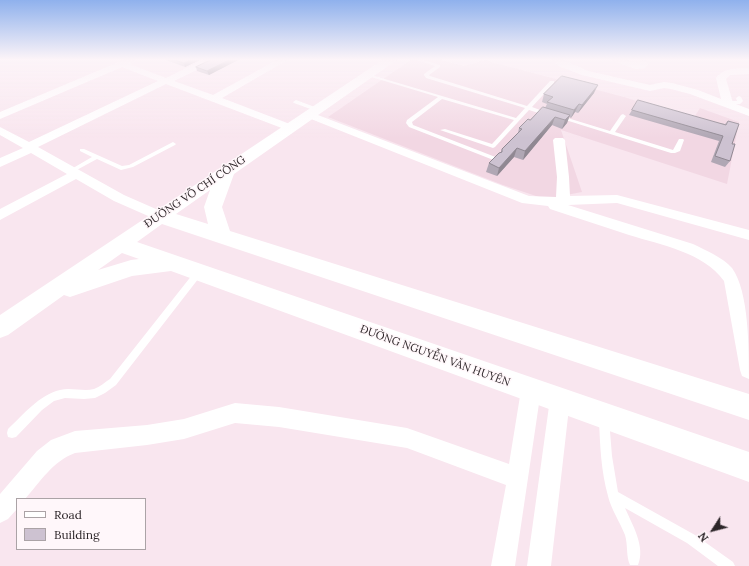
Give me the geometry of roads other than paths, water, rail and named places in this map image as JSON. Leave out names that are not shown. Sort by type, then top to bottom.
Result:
[{"type":"street","points":[[0,116],[71,85]]},
{"type":"street","points":[[0,164],[31,147],[157,85]]},
{"type":"street","points":[[178,85],[291,128]]},
{"type":"street","points":[[213,99],[237,85]]},
{"type":"street","name":"ĐƯỜNG VÕ CHÍ CÔNG","points":[[0,328],[227,170],[354,85]]},
{"type":"street","points":[[639,85],[650,88],[662,85]]},
{"type":"street","points":[[667,85],[727,104],[749,113]]},
{"type":"street","points":[[723,85],[727,104]]},
{"type":"street","points":[[314,112],[527,200],[544,203],[688,248],[700,254],[719,266],[731,279],[735,291],[749,370]]},
{"type":"street","points":[[0,130],[119,198],[160,216],[749,407]]},
{"type":"street","points":[[558,140],[563,177],[563,202]]},
{"type":"street","points":[[221,235],[213,207],[227,170]]},
{"type":"street","points":[[0,215],[74,173]]},
{"type":"street","points":[[544,203],[607,198],[617,199],[749,235]]},
{"type":"street","name":"ĐƯỜNG NGUYỄN VĂN HUYÊN","points":[[120,244],[749,466]]},
{"type":"street","points":[[38,302],[87,282],[131,268],[174,262]]},
{"type":"street","points":[[503,566],[531,390]]},
{"type":"street","points":[[539,566],[560,399]]},
{"type":"street","points":[[0,512],[44,459],[59,448],[75,442],[147,435],[184,429],[235,414],[280,417],[407,438],[518,478]]},
{"type":"lane","points":[[404,85],[518,120]]},
{"type":"lane","points":[[456,85],[673,152],[677,151],[681,140]]},
{"type":"lane","points":[[443,130],[493,146],[530,108],[549,85]]},
{"type":"lane","points":[[441,97],[409,121],[411,126],[496,159]]},
{"type":"lane","points":[[727,104],[738,103],[740,101],[739,98]]},
{"type":"lane","points":[[296,102],[314,112]]},
{"type":"lane","points":[[612,133],[623,116]]},
{"type":"lane","points":[[82,150],[121,168],[173,144]]},
{"type":"lane","points":[[74,173],[97,157]]},
{"type":"lane","points":[[12,433],[44,404],[58,395],[71,393],[89,394],[102,390],[113,382],[199,272]]},
{"type":"lane","points":[[603,415],[605,462],[613,495],[635,553],[634,561]]},
{"type":"lane","points":[[613,495],[691,539],[729,566]]}]
